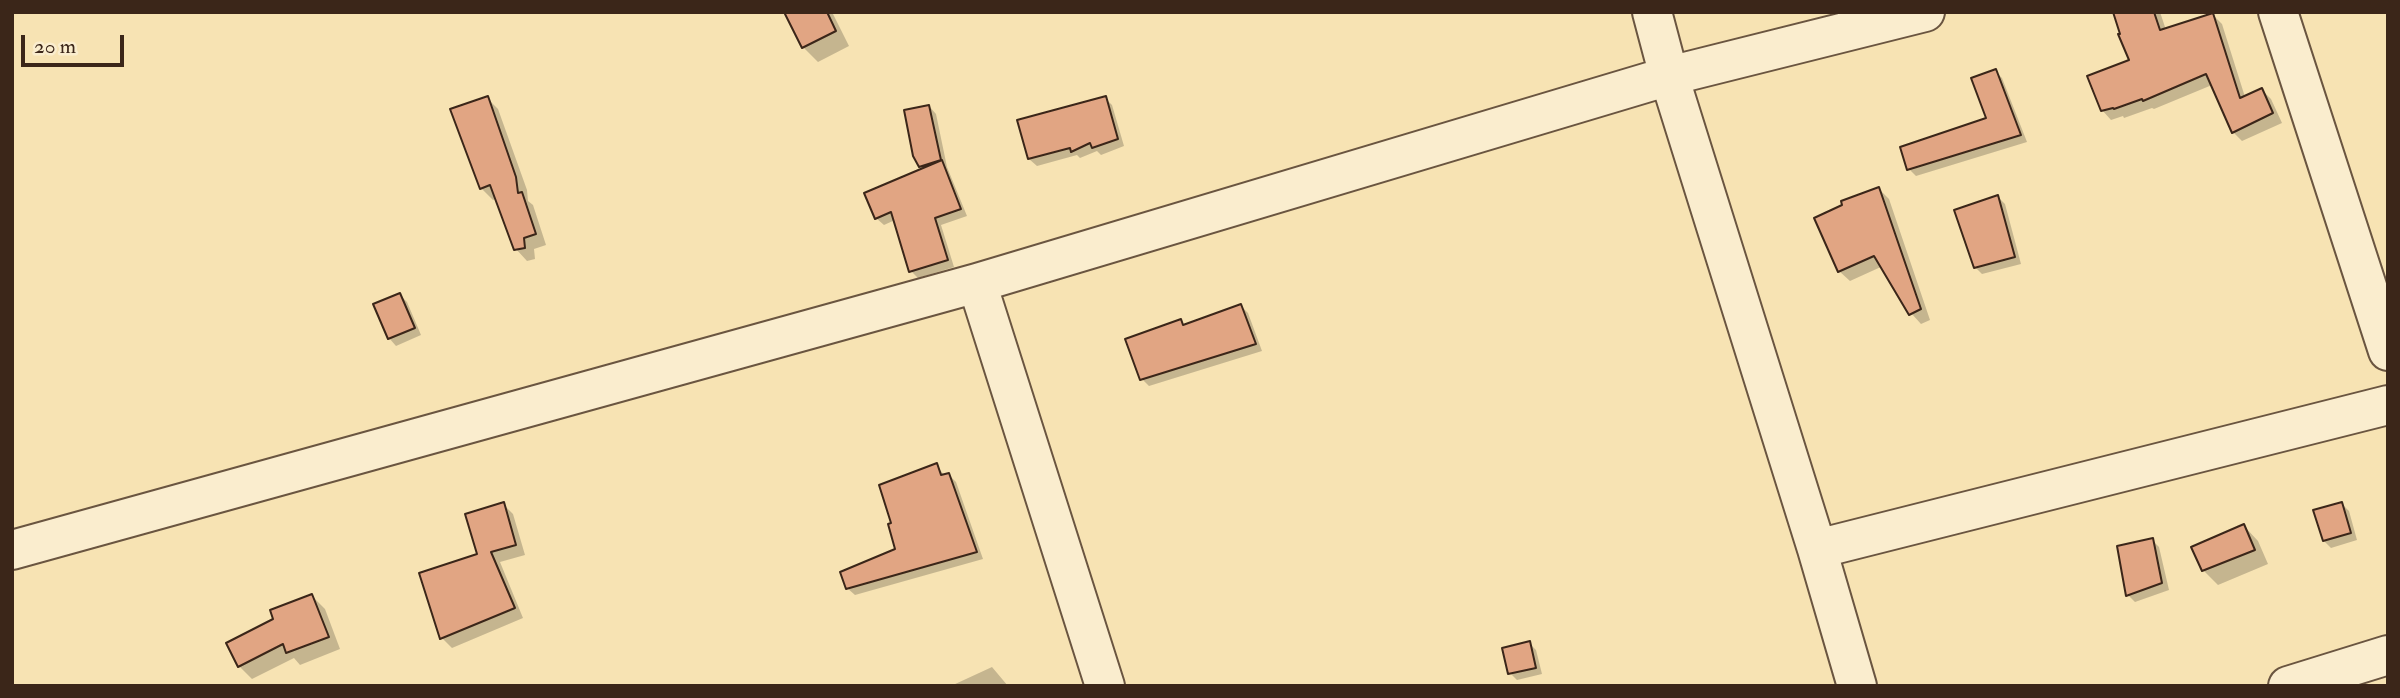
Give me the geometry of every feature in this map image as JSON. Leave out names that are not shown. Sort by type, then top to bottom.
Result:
[{"type":"street","points":[[1652,12],[1669,76],[1857,686]]},
{"type":"street","points":[[12,550],[977,283],[1669,76],[1925,12]]},
{"type":"street","points":[[2278,12],[2388,351]]},
{"type":"street","points":[[977,283],[1105,686]]},
{"type":"street","points":[[1817,550],[2388,405]]},
{"type":"street","points":[[2288,686],[2388,655]]},
{"type":"building","points":[[784,12],[827,12],[836,31],[802,48]]},
{"type":"building","points":[[2113,12],[2154,12],[2160,30],[2213,13],[2240,98],[2262,88],[2273,113],[2232,133],[2206,74],[2143,101],[2142,99],[2101,111],[2087,76],[2129,60],[2118,34]]},
{"type":"building","points":[[1996,69],[2021,135],[1907,170],[1900,147],[1986,118],[1971,78]]},
{"type":"building","points":[[488,96],[516,177],[518,193],[522,192],[536,234],[524,238],[525,248],[514,250],[490,185],[480,189],[450,109]]},
{"type":"building","points":[[1106,96],[1118,139],[1092,148],[1090,143],[1071,152],[1070,148],[1028,159],[1017,120]]},
{"type":"building","points":[[929,105],[941,160],[919,167],[913,156],[904,110]]},
{"type":"building","points":[[942,160],[961,209],[935,218],[948,260],[909,272],[891,212],[875,219],[864,193]]},
{"type":"building","points":[[1879,187],[1921,309],[1909,315],[1874,256],[1838,272],[1814,218],[1842,205],[1841,201]]},
{"type":"building","points":[[1998,195],[2015,257],[1974,268],[1954,210]]},
{"type":"building","points":[[400,293],[415,328],[388,339],[373,304]]},
{"type":"building","points":[[1241,304],[1256,344],[1140,380],[1125,339],[1181,319],[1183,325]]},
{"type":"building","points":[[937,463],[941,475],[949,473],[977,552],[846,589],[840,572],[895,549],[888,524],[891,523],[879,485]]},
{"type":"building","points":[[504,502],[516,545],[491,552],[515,608],[440,639],[419,573],[477,554],[465,514]]},
{"type":"building","points":[[2342,502],[2351,533],[2323,541],[2313,510]]},
{"type":"building","points":[[2244,524],[2255,550],[2202,571],[2191,547]]},
{"type":"building","points":[[2153,538],[2162,583],[2126,596],[2117,546]]},
{"type":"building","points":[[312,594],[329,637],[286,653],[283,644],[238,667],[226,643],[273,619],[270,610]]},
{"type":"building","points":[[1530,641],[1536,668],[1508,674],[1502,648]]}]
